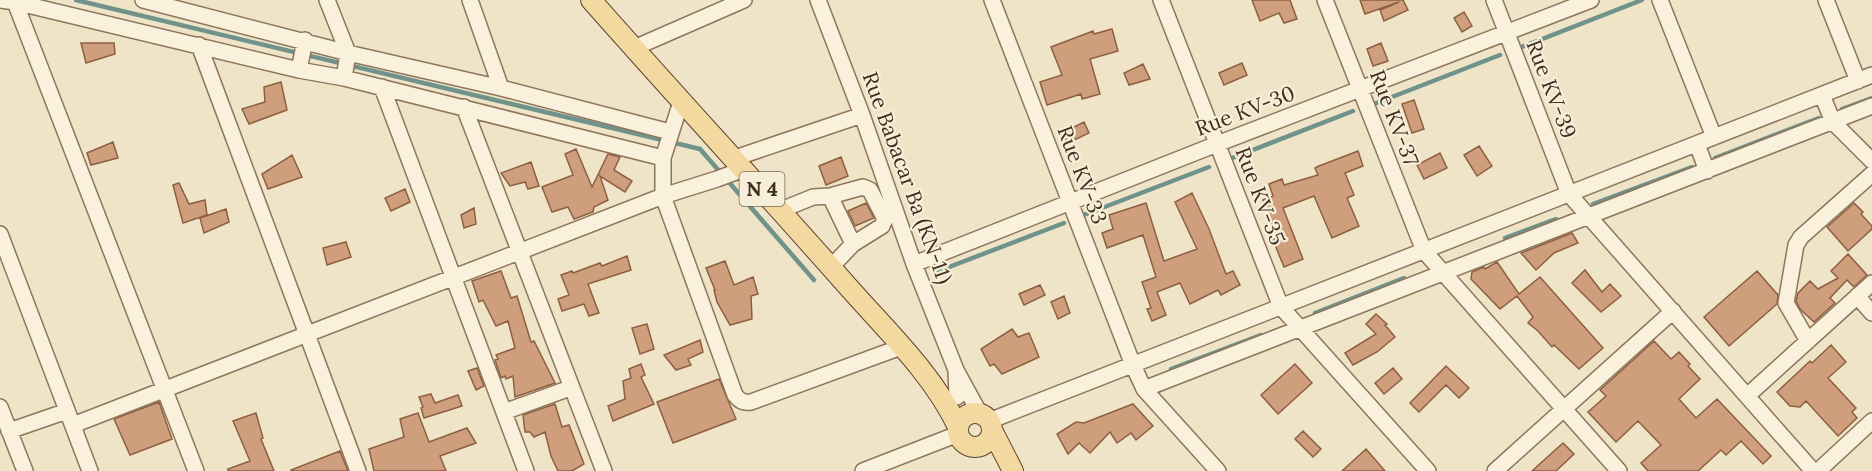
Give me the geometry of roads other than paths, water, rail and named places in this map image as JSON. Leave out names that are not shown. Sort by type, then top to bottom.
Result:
[{"type":"main road","name":"N 4","points":[[591,0],[901,347],[931,379],[984,420],[1013,471]]},
{"type":"main road","name":"N 4","points":[[931,379],[963,436],[1007,471]]},
{"type":"main road","points":[[964,417],[984,420],[986,443],[963,436],[964,417]]},
{"type":"street","points":[[143,0],[184,5],[302,55],[347,65],[501,88],[666,145]]},
{"type":"street","points":[[327,0],[347,65]]},
{"type":"street","points":[[470,0],[501,88]]},
{"type":"street","points":[[634,48],[744,0]]},
{"type":"street","name":"Rue Babacar Ba (KN-11)","points":[[818,0],[915,264],[957,369],[984,420]]},
{"type":"street","name":"Rue KV-33","points":[[992,0],[1144,389],[1218,471]]},
{"type":"street","name":"Rue KV-35","points":[[1161,0],[1281,307]]},
{"type":"street","name":"Rue KV-37","points":[[1325,0],[1424,251],[1619,471]]},
{"type":"street","name":"Rue KV-39","points":[[1494,0],[1569,194],[1813,471]]},
{"type":"street","name":"Rue KV-30","points":[[915,264],[1360,88],[1591,0]]},
{"type":"street","points":[[1660,0],[1714,137]]},
{"type":"street","points":[[984,420],[1133,365],[1865,78],[1826,0]]},
{"type":"street","points":[[7,1],[199,45],[302,55],[347,65],[382,87],[464,107],[666,145]]},
{"type":"street","points":[[7,1],[196,471]]},
{"type":"street","points":[[199,45],[357,471]]},
{"type":"street","points":[[382,87],[526,471]]},
{"type":"street","points":[[1822,95],[1833,122],[1872,161]]},
{"type":"street","points":[[681,102],[666,145],[663,196],[735,395],[739,400],[745,403],[751,402],[901,347]]},
{"type":"street","points":[[1144,389],[1872,106]]},
{"type":"street","points":[[464,107],[570,388],[604,471]]},
{"type":"street","points":[[9,431],[70,418],[165,390],[663,196],[717,179],[737,166],[862,115]]},
{"type":"street","points":[[1697,144],[1707,171]]},
{"type":"street","points":[[1808,341],[1786,303],[1793,252],[1801,237],[1872,174]]},
{"type":"street","points":[[781,210],[813,197],[830,196],[863,187],[870,189],[885,219],[882,226],[853,244],[831,267]]},
{"type":"street","points":[[830,196],[853,244]]},
{"type":"street","points":[[0,234],[90,471]]},
{"type":"street","points":[[1747,396],[1872,283]]},
{"type":"street","points":[[1857,296],[1872,313]]},
{"type":"street","points":[[1281,307],[1428,471]]},
{"type":"street","points":[[1494,471],[1673,312]]},
{"type":"street","points":[[957,369],[957,397]]},
{"type":"street","points":[[504,412],[570,388]]},
{"type":"street","points":[[0,407],[25,471]]},
{"type":"street","points":[[1818,471],[1872,421]]},
{"type":"street","points":[[863,471],[963,436]]},
{"type":"waterway","points":[[76,0],[700,149],[814,280]]},
{"type":"waterway","points":[[1519,48],[1642,0]]},
{"type":"waterway","points":[[1374,104],[1500,55]]},
{"type":"waterway","points":[[1842,109],[1872,98]]},
{"type":"waterway","points":[[1227,160],[1353,111]]},
{"type":"waterway","points":[[1715,158],[1819,118]]},
{"type":"waterway","points":[[1081,216],[1209,167]]},
{"type":"waterway","points":[[1593,204],[1692,167]]},
{"type":"waterway","points":[[1505,238],[1556,219]]},
{"type":"waterway","points":[[936,272],[1064,223]]},
{"type":"waterway","points":[[1315,313],[1404,278]]},
{"type":"waterway","points":[[1171,369],[1261,335]]}]
